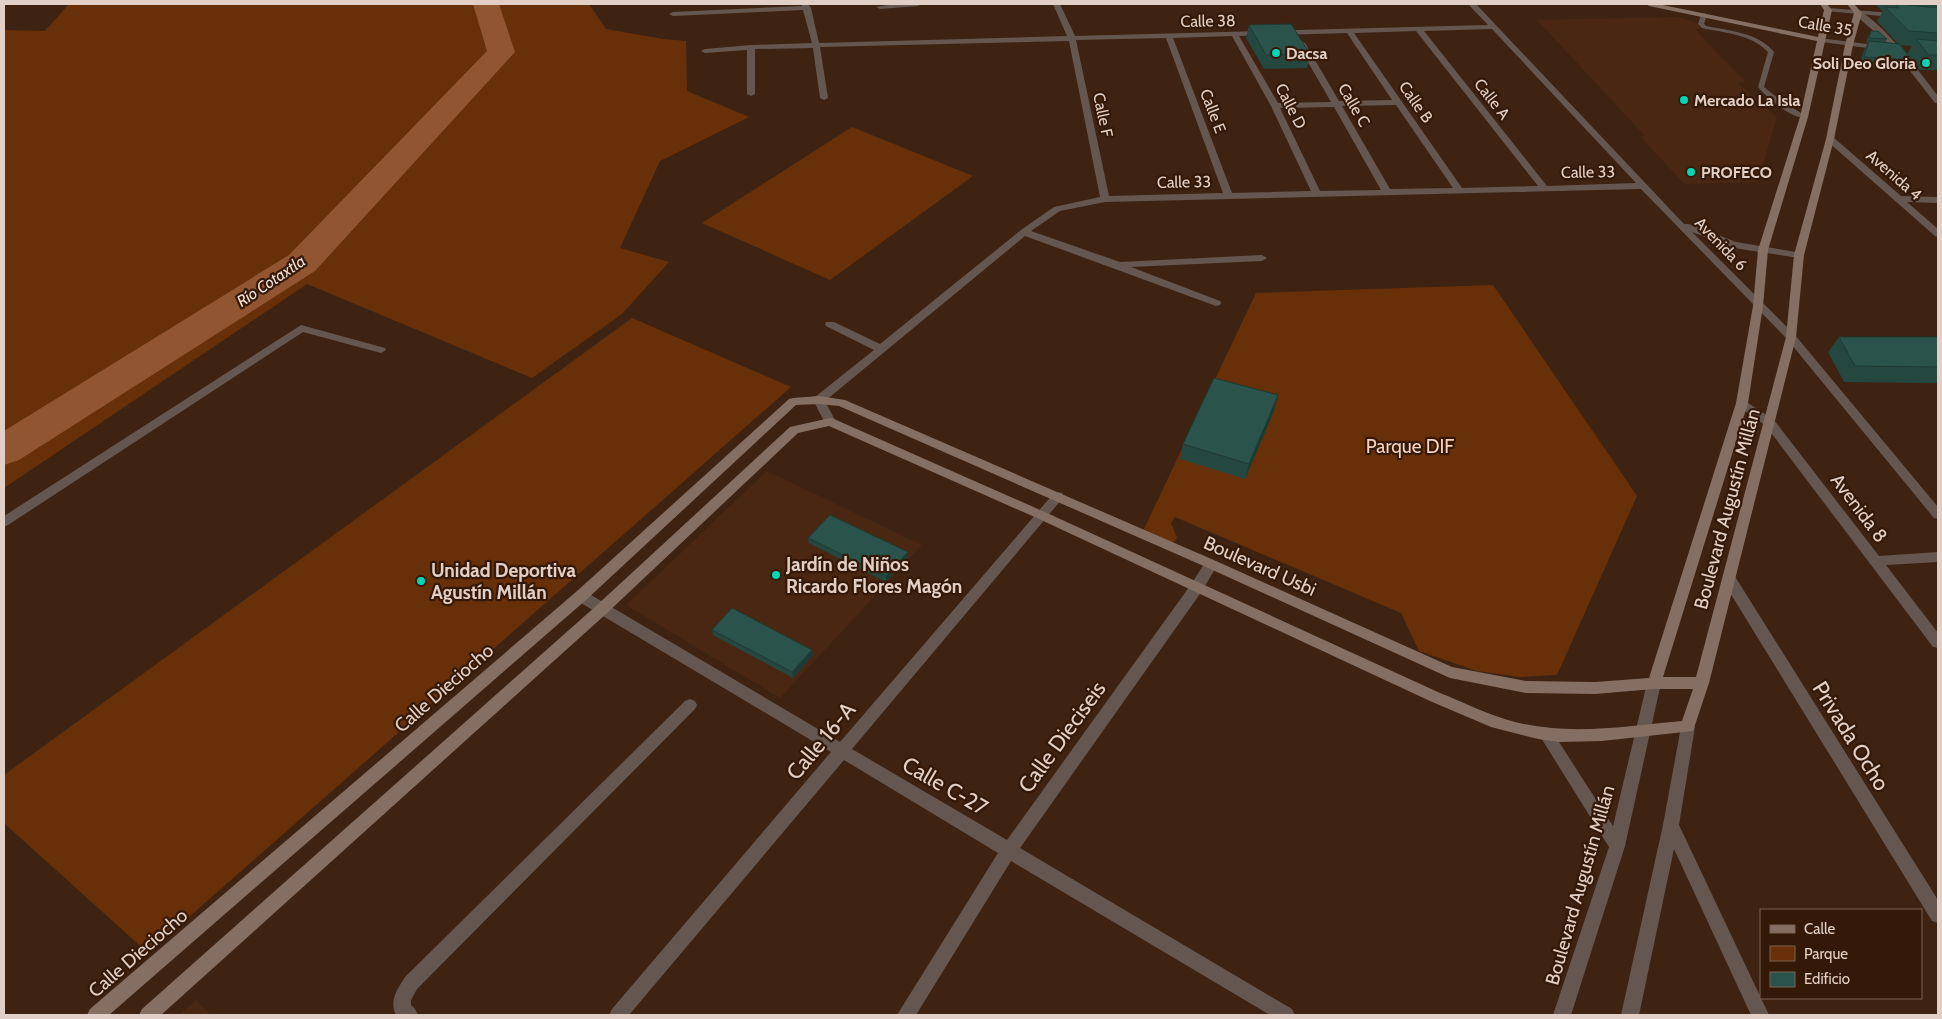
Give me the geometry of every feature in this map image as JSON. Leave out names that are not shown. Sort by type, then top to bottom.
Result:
[{"type":"street","points":[[880,7],[918,4]]},
{"type":"street","name":"Calle F","points":[[1056,4],[1072,38],[1105,199]]},
{"type":"street","name":"Avenida 6","points":[[1472,4],[1642,186],[1758,306],[1791,337],[1938,515]]},
{"type":"street","name":"Calle 35","points":[[1649,4],[1849,45],[1902,49]]},
{"type":"street","points":[[1851,4],[1858,13],[1902,49],[1938,101]]},
{"type":"street","points":[[674,14],[806,6],[816,45],[824,98]]},
{"type":"street","points":[[1822,40],[1826,7]]},
{"type":"street","name":"Boulevard Augustín Millán","points":[[1630,1015],[1670,825],[1688,727],[1702,683],[1791,337],[1800,255],[1830,139],[1849,45],[1858,13]]},
{"type":"street","name":"Calle 38","points":[[705,51],[751,47],[816,45],[1494,27]]},
{"type":"street","name":"Calle A","points":[[1418,29],[1544,188]]},
{"type":"street","name":"Calle B","points":[[1349,31],[1458,190]]},
{"type":"street","name":"Calle C","points":[[1294,32],[1388,192]]},
{"type":"street","name":"Calle D","points":[[1234,34],[1275,106],[1317,194]]},
{"type":"street","name":"Calle E","points":[[1169,36],[1229,196]]},
{"type":"street","name":"Boulevard Augustín Millán","points":[[1562,1015],[1617,846],[1654,683],[1742,403],[1758,306],[1763,250],[1804,117],[1822,40]]},
{"type":"street","points":[[751,47],[752,94]]},
{"type":"street","points":[[1275,106],[1398,102]]},
{"type":"street","name":"Avenida 4","points":[[1830,139],[1938,234]]},
{"type":"street","name":"Calle 33","points":[[819,400],[1024,232],[1057,209],[1105,199],[1642,186]]},
{"type":"street","points":[[1900,199],[1938,200]]},
{"type":"street","points":[[1677,222],[1720,240],[1763,250],[1800,255]]},
{"type":"street","points":[[1024,232],[1118,265],[1216,303]]},
{"type":"street","points":[[1118,265],[1262,258]]},
{"type":"street","points":[[830,324],[881,349]]},
{"type":"street","points":[[4,522],[301,328],[381,350]]},
{"type":"street","points":[[819,400],[830,422]]},
{"type":"street","name":"Boulevard Usbi","points":[[819,400],[842,403],[1058,496],[1450,672],[1526,687],[1595,688],[1654,683],[1702,683]]},
{"type":"street","name":"Calle Dieciocho","points":[[96,1015],[581,596],[793,402],[819,400]]},
{"type":"street","name":"Avenida 8","points":[[1742,403],[1770,423],[1938,643]]},
{"type":"street","points":[[148,1015],[601,610],[794,430],[830,422],[1043,516],[1483,717],[1518,730],[1600,736],[1643,730],[1688,727]]},
{"type":"street","name":"Calle 16-A","points":[[618,1015],[1058,496]]},
{"type":"street","points":[[1876,561],[1938,557]]},
{"type":"street","name":"Calle Dieciseis","points":[[906,1015],[1009,850],[1197,587],[1211,564]]},
{"type":"street","name":"Privada Ocho","points":[[1729,579],[1938,915]]},
{"type":"street","name":"Calle C-27","points":[[581,596],[601,610],[1286,1015]]},
{"type":"street","points":[[409,1015],[402,1009],[402,998],[411,983],[690,705]]},
{"type":"street","points":[[1546,733],[1617,846]]},
{"type":"street","points":[[1670,825],[1760,1015]]},
{"type":"lane","points":[[1826,7],[1858,13],[1898,16]]},
{"type":"lane","points":[[1704,15],[1700,24],[1704,27],[1766,44],[1771,52],[1761,86],[1769,96],[1786,108],[1804,117]]},
{"type":"shaded area","name":"Mercado La Isla","points":[[1677,17],[1698,23],[1700,28],[1695,30],[1746,82],[1738,83],[1777,117],[1758,182],[1684,184],[1641,137],[1645,136],[1537,20]]},
{"type":"shaded area","name":"Jardín de Niños Ricardo Flores Magón","points":[[767,471],[922,545],[780,698],[626,605]]},
{"type":"shaded area","points":[[196,1000],[211,1015],[179,1015]]},
{"type":"green space","points":[[69,4],[589,4],[606,29],[686,41],[687,91],[749,117],[660,161],[620,248],[669,262],[622,314],[532,378],[307,284],[4,488],[4,30],[45,31]]},
{"type":"green space","points":[[852,127],[973,176],[830,280],[702,223]]},
{"type":"green space","name":"Parque DIF","points":[[1493,285],[1637,496],[1557,675],[1520,677],[1477,671],[1419,651],[1401,613],[1175,517],[1171,523],[1177,538],[1172,544],[1143,531],[1256,293]]},
{"type":"green space","name":"Unidad Deportiva Agustín Millán","points":[[632,318],[791,387],[148,953],[4,823],[4,775]]},
{"type":"building","points":[[1896,4],[1938,8],[1938,33],[1909,31],[1885,7],[1899,8]]},
{"type":"building","points":[[1291,24],[1310,54],[1266,55],[1249,25]]},
{"type":"building","points":[[1871,31],[1878,31],[1887,39],[1869,38]]},
{"type":"building","points":[[1916,39],[1938,41],[1938,55],[1929,55]]},
{"type":"building","points":[[1869,41],[1899,44],[1912,60],[1864,57]]},
{"type":"building","points":[[1839,337],[1938,337],[1938,367],[1855,366]]},
{"type":"building","points":[[1214,378],[1278,395],[1249,464],[1183,444]]},
{"type":"building","points":[[830,515],[908,552],[886,576],[808,538]]},
{"type":"building","points":[[732,608],[812,650],[792,672],[712,630]]},
{"type":"waterway","name":"Río Cotaxtla","points":[[4,450],[302,263],[501,52],[486,4]]},
{"type":"place","name":"Dacsa","points":[[1276,53]]},
{"type":"place","name":"Soli Deo Gloria","points":[[1926,63]]},
{"type":"place","name":"Mercado La Isla","points":[[1684,100]]},
{"type":"place","name":"PROFECO","points":[[1691,172]]},
{"type":"place","name":"Jardín de Niños Ricardo Flores Magón","points":[[776,575]]},
{"type":"place","name":"Unidad Deportiva Agustín Millán","points":[[421,581]]}]
